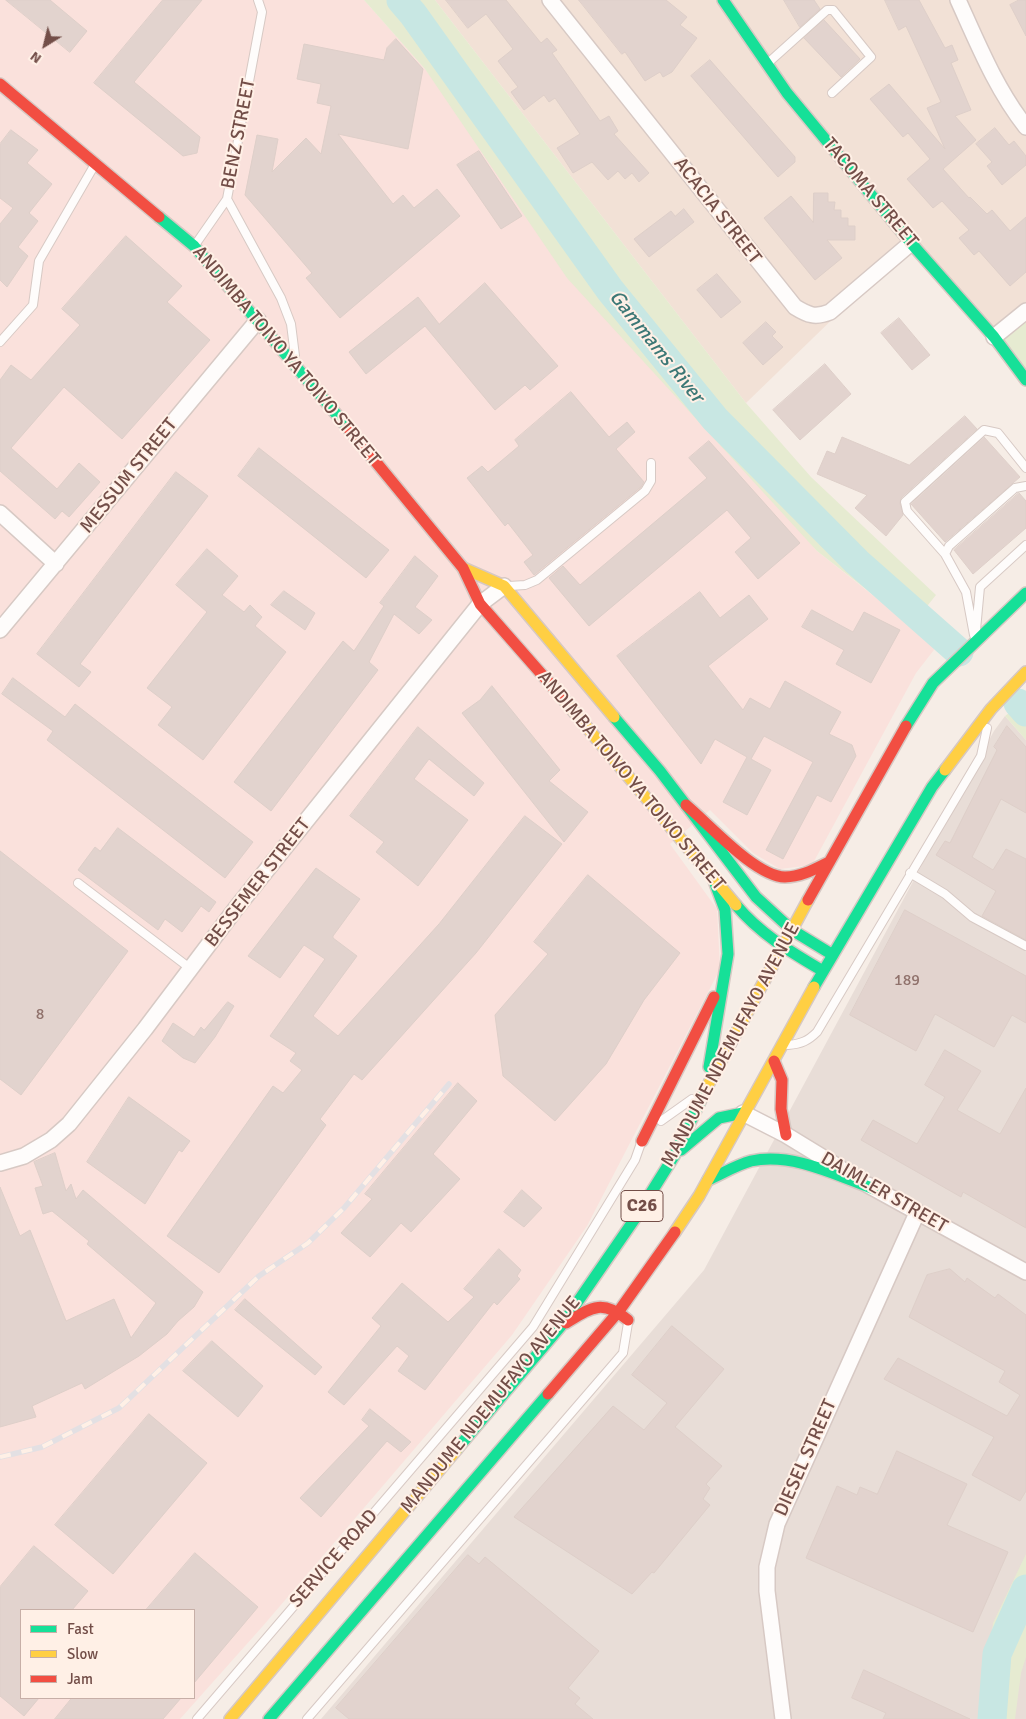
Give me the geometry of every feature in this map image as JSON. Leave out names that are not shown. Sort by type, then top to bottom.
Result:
[{"type":"main road","name":"TACOMA STREET","points":[[723,0],[787,93],[911,243],[994,337],[1026,380]]},
{"type":"main road","name":"ANDIMBA TOIVO YA TOIVO STREET","points":[[0,84],[194,246],[464,568],[480,604],[529,658],[747,919],[782,947],[823,971]]},
{"type":"main road","name":"ANDIMBA TOIVO YA TOIVO STREET","points":[[464,568],[504,586],[660,771],[756,898],[792,930],[833,955]]},
{"type":"main road","name":"MANDUME NDEMUFAYO AVENUE","points":[[230,1719],[561,1326],[634,1220],[674,1156],[704,1091],[829,862],[911,717],[933,683],[975,640],[1026,594]]},
{"type":"main road","name":"MANDUME NDEMUFAYO AVENUE","points":[[269,1719],[619,1311],[645,1277],[708,1180],[743,1114],[784,1045],[823,971],[932,787],[990,709],[1026,672]]},
{"type":"main road","points":[[686,805],[751,864],[767,874],[782,877],[798,876],[814,871],[829,862]]},
{"type":"main road","points":[[704,1091],[726,975],[728,934],[725,910],[713,878]]},
{"type":"main road","points":[[642,1140],[726,975]]},
{"type":"main road","points":[[774,1061],[782,1080],[781,1109],[786,1135]]},
{"type":"main road","points":[[674,1156],[719,1118],[743,1114]]},
{"type":"main road","points":[[708,1180],[751,1161],[777,1159],[811,1166],[874,1188]]},
{"type":"main road","points":[[561,1326],[597,1305],[608,1306],[630,1316]]},
{"type":"street","name":"ACACIA STREET","points":[[550,0],[795,307],[809,315],[819,317],[830,312],[911,243]]},
{"type":"street","points":[[958,0],[988,65],[1005,96],[1026,127]]},
{"type":"street","points":[[994,337],[1026,310]]},
{"type":"street","name":"MESSUM STREET","points":[[0,630],[258,320]]},
{"type":"street","points":[[1,515],[56,564]]},
{"type":"street","name":"BESSEMER STREET","points":[[0,1163],[24,1156],[51,1140],[69,1124],[480,604],[504,586]]},
{"type":"street","name":"DAIMLER STREET","points":[[743,1114],[786,1135],[917,1213],[1026,1272]]},
{"type":"street","name":"DIESEL STREET","points":[[783,1719],[767,1591],[767,1567],[777,1524],[917,1213]]},
{"type":"lane","name":"BENZ STREET","points":[[194,246],[227,199],[262,12],[258,0]]},
{"type":"lane","points":[[766,64],[827,10],[833,10],[871,57],[832,93]]},
{"type":"lane","points":[[0,342],[33,305],[39,261],[95,164]]},
{"type":"lane","points":[[227,199],[288,315],[291,324],[296,366]]},
{"type":"lane","points":[[975,640],[966,592],[945,554],[908,510],[905,502],[984,430],[998,433],[1026,468]]},
{"type":"lane","points":[[504,586],[525,585],[537,580],[608,522],[649,486],[651,462]]},
{"type":"lane","points":[[945,554],[948,546],[1015,488],[1026,486]]},
{"type":"lane","points":[[975,640],[980,587],[1026,545]]},
{"type":"lane","points":[[784,1045],[798,1044],[808,1040],[817,1032],[981,756],[990,709]]},
{"type":"lane","points":[[910,873],[945,894],[972,917],[1026,946]]},
{"type":"lane","points":[[78,883],[191,969]]},
{"type":"lane","name":"SERVICE ROAD","points":[[197,1719],[533,1327],[635,1160],[642,1140],[660,1122],[704,1091]]},
{"type":"lane","points":[[635,1303],[645,1277]]},
{"type":"lane","points":[[307,1719],[622,1352],[630,1316]]},
{"type":"shaded area","points":[[0,0],[364,0],[425,69],[817,551],[937,646],[916,673],[812,865],[780,869],[753,853],[710,810],[670,844],[717,909],[720,969],[587,1226],[512,1335],[262,1627],[180,1719],[0,1719]]},
{"type":"shaded area","points":[[435,0],[1026,0],[1026,311],[994,337],[911,243],[746,403]]},
{"type":"shaded area","points":[[1005,716],[1026,740],[1026,1719],[321,1719],[704,1270],[994,731]]},
{"type":"green space","points":[[364,0],[435,0],[746,403],[811,477],[936,595],[912,625],[817,551],[567,278],[425,69]]},
{"type":"green space","points":[[1026,311],[1026,380],[994,337]]},
{"type":"green space","points":[[1026,700],[1026,740],[1005,716]]},
{"type":"green space","points":[[1026,1554],[1026,1657],[1021,1673],[1015,1719],[981,1719],[993,1623]]},
{"type":"building","points":[[6,0],[50,0],[87,31],[70,52]]},
{"type":"building","points":[[163,0],[202,0],[134,82],[200,137],[197,153],[183,156],[94,83]]},
{"type":"building","points":[[446,0],[506,0],[541,43],[547,38],[557,50],[552,53],[600,121],[609,116],[618,131],[614,134],[649,173],[639,182],[632,173],[625,179],[618,171],[608,180],[592,162],[573,173],[557,148],[580,134],[555,98],[549,102],[544,95],[524,110],[511,92],[518,87],[498,61],[513,49],[486,14],[468,28]]},
{"type":"building","points":[[579,0],[666,0],[687,17],[680,25],[697,38],[672,72],[663,77],[660,72],[645,81],[625,52],[622,54]]},
{"type":"building","points":[[784,0],[814,0],[820,9],[800,27]]},
{"type":"building","points":[[885,0],[919,0],[945,48],[952,45],[958,60],[951,63],[971,110],[955,116],[976,140],[943,169],[969,198],[987,214],[992,210],[1010,231],[1026,217],[1026,272],[1010,286],[979,251],[974,255],[959,238],[969,230],[942,201],[933,208],[907,179],[930,159],[908,133],[903,137],[870,99],[889,84],[945,149],[927,108],[941,102],[906,26],[899,30]]},
{"type":"building","points":[[1019,0],[1026,0],[1026,36],[1010,5]]},
{"type":"building","points":[[824,20],[860,59],[841,77],[804,38]]},
{"type":"building","points":[[396,39],[423,69],[408,149],[338,134],[393,204],[403,195],[414,208],[437,189],[460,216],[340,318],[306,278],[312,273],[245,195],[257,135],[278,139],[272,172],[306,138],[321,154],[331,106],[317,103],[321,84],[297,79],[304,44],[384,60],[387,48]]},
{"type":"building","points":[[710,60],[795,157],[795,162],[778,177],[691,76]]},
{"type":"building","points":[[995,128],[1009,145],[1014,141],[1026,156],[1026,165],[1002,185],[987,166],[992,162],[976,144]]},
{"type":"building","points":[[11,130],[38,150],[27,163],[52,184],[29,213],[38,221],[18,247],[28,256],[7,287],[0,280],[0,224],[13,208],[0,198],[0,144]]},
{"type":"building","points":[[479,151],[522,216],[501,229],[457,165]]},
{"type":"building","points":[[814,193],[828,193],[828,202],[835,202],[834,210],[841,210],[841,218],[848,218],[848,226],[855,226],[855,240],[827,240],[842,258],[815,280],[764,218],[791,196],[813,222]]},
{"type":"building","points":[[684,209],[694,222],[649,257],[634,239],[671,211],[675,216]]},
{"type":"building","points":[[126,236],[182,286],[167,302],[210,340],[122,439],[64,387],[11,448],[57,489],[79,463],[100,482],[69,517],[62,511],[55,519],[0,471],[0,380],[11,365],[31,380],[80,325],[62,309]]},
{"type":"building","points":[[717,274],[741,302],[721,318],[697,290]]},
{"type":"building","points":[[485,283],[558,366],[530,390],[525,385],[495,410],[425,326],[366,374],[349,352],[418,297],[439,324]]},
{"type":"building","points":[[899,318],[930,355],[912,370],[881,333]]},
{"type":"building","points":[[766,322],[776,332],[772,336],[783,347],[763,365],[743,343]]},
{"type":"building","points":[[825,364],[851,394],[800,440],[773,410]]},
{"type":"building","points":[[571,392],[609,437],[627,422],[635,432],[616,449],[644,482],[641,487],[534,575],[524,562],[533,555],[508,523],[505,526],[467,478],[482,466],[488,472],[519,446],[515,440]]},
{"type":"building","points":[[965,416],[977,429],[901,498],[900,503],[903,515],[886,536],[855,508],[867,495],[817,474],[827,451],[835,454],[842,437],[909,465]]},
{"type":"building","points":[[984,437],[1020,477],[945,542],[911,504]]},
{"type":"building","points":[[709,441],[800,543],[758,579],[735,552],[751,538],[727,510],[589,626],[549,578],[563,566],[580,585],[707,478],[689,458]]},
{"type":"building","points":[[259,448],[389,550],[366,578],[238,476]]},
{"type":"building","points":[[176,472],[208,496],[80,664],[91,672],[79,687],[37,654]]},
{"type":"building","points":[[1019,493],[1026,501],[1026,528],[973,574],[954,550]]},
{"type":"building","points":[[207,549],[238,576],[222,595],[244,612],[250,605],[262,617],[255,626],[286,652],[203,760],[158,725],[172,707],[147,688],[207,612],[176,585]]},
{"type":"building","points":[[415,556],[438,576],[415,607],[432,620],[419,634],[394,614],[369,662],[378,670],[271,811],[234,782],[343,641],[354,651],[384,606],[380,603]]},
{"type":"building","points":[[284,591],[315,613],[305,630],[271,605]]},
{"type":"building","points":[[700,592],[720,618],[749,595],[768,619],[708,666],[743,710],[750,698],[770,709],[785,681],[841,712],[829,734],[852,745],[856,756],[831,802],[817,795],[783,859],[766,850],[813,762],[764,736],[751,759],[771,770],[747,815],[723,802],[747,757],[715,739],[701,764],[617,656]]},
{"type":"building","points":[[812,610],[853,632],[864,612],[900,630],[871,683],[836,664],[844,650],[802,627]]},
{"type":"building","points":[[13,678],[65,717],[75,704],[253,842],[225,878],[47,740],[53,731],[2,694]]},
{"type":"building","points":[[492,686],[560,770],[549,781],[588,812],[564,842],[462,713],[480,700]]},
{"type":"building","points":[[1007,726],[1026,747],[1026,813],[1001,799],[972,857],[993,870],[1006,849],[1026,859],[1026,940],[982,916],[996,891],[936,855],[945,841],[950,843],[997,750],[994,747]]},
{"type":"building","points":[[418,727],[484,783],[474,796],[429,759],[414,779],[468,820],[418,886],[376,852],[384,842],[350,816]]},
{"type":"building","points":[[525,816],[562,844],[476,953],[362,1080],[354,1074],[320,1119],[326,1125],[219,1273],[167,1236],[273,1086],[283,1093],[302,1070],[290,1061],[296,1053],[270,1036],[325,959],[304,945],[280,978],[248,956],[316,868],[360,899],[333,936],[333,938],[357,956],[313,1016],[338,1036],[439,924]]},
{"type":"building","points":[[118,828],[216,902],[209,912],[201,906],[182,932],[165,919],[158,930],[78,870],[95,847],[100,851]]},
{"type":"building","points":[[0,851],[128,951],[21,1095],[0,1079]]},
{"type":"building","points":[[588,875],[680,953],[644,1000],[606,1064],[555,1121],[503,1076],[495,1015],[548,954],[534,942]]},
{"type":"building","points":[[905,910],[1026,976],[1026,1023],[1012,1015],[994,1047],[935,1014],[916,1051],[850,1015]]},
{"type":"building","points":[[228,1002],[234,1006],[215,1037],[195,1063],[183,1058],[162,1041],[173,1023],[194,1037],[201,1027],[204,1030]]},
{"type":"building","points":[[945,1050],[981,1071],[957,1110],[1000,1134],[1026,1088],[1026,1228],[963,1192],[961,1197],[861,1140],[873,1120],[917,1144],[945,1097],[925,1085]]},
{"type":"building","points":[[458,1083],[477,1101],[433,1154],[460,1179],[411,1232],[401,1223],[370,1257],[341,1233],[372,1199],[365,1194]]},
{"type":"building","points":[[129,1097],[190,1141],[182,1152],[179,1150],[145,1204],[87,1162]]},
{"type":"building","points":[[55,1153],[66,1191],[71,1184],[76,1199],[83,1190],[203,1292],[194,1307],[167,1334],[139,1356],[85,1389],[82,1383],[32,1406],[36,1417],[0,1427],[0,1187],[20,1236],[30,1230],[66,1321],[114,1299],[131,1338],[156,1303],[87,1244],[89,1241],[52,1211],[43,1214],[35,1188],[43,1186],[34,1162]]},
{"type":"building","points":[[522,1190],[542,1208],[524,1227],[504,1212]]},
{"type":"building","points":[[499,1249],[521,1270],[517,1276],[520,1279],[497,1305],[494,1302],[425,1390],[398,1371],[409,1356],[397,1346],[344,1405],[328,1392],[381,1326],[372,1318],[402,1283],[448,1322],[474,1297],[464,1289]]},
{"type":"building","points":[[950,1269],[965,1282],[967,1278],[995,1298],[998,1294],[1026,1315],[1026,1491],[1020,1501],[972,1475],[994,1437],[884,1379],[898,1358],[1007,1416],[1020,1395],[999,1382],[1005,1371],[909,1317],[927,1275]]},
{"type":"building","points":[[245,1299],[322,1367],[315,1375],[235,1310]]},
{"type":"building","points":[[672,1326],[724,1369],[675,1427],[722,1466],[706,1484],[710,1488],[703,1499],[710,1505],[654,1573],[652,1572],[632,1594],[514,1517],[613,1406],[644,1430],[667,1403],[632,1375]]},
{"type":"building","points":[[212,1341],[263,1386],[238,1417],[183,1371]]},
{"type":"building","points":[[370,1409],[411,1442],[401,1452],[387,1441],[321,1517],[300,1498],[369,1426],[362,1420]]},
{"type":"building","points":[[149,1414],[207,1463],[113,1574],[55,1525]]},
{"type":"building","points":[[897,1451],[967,1484],[947,1525],[1008,1552],[973,1632],[806,1558],[837,1486],[857,1495],[860,1487],[877,1494]]},
{"type":"building","points":[[34,1546],[88,1591],[73,1609],[20,1609],[20,1699],[38,1699],[24,1716],[0,1696],[0,1587]]},
{"type":"building","points":[[195,1553],[258,1607],[195,1682],[195,1609],[147,1609]]},
{"type":"building","points":[[468,1555],[479,1564],[485,1557],[599,1651],[568,1688],[580,1698],[575,1704],[593,1719],[349,1719],[336,1708]]},
{"type":"building","points":[[864,1670],[970,1719],[883,1719],[886,1713],[852,1698]]},
{"type":"building","points":[[71,1699],[180,1699],[163,1719],[55,1719]]},
{"type":"waterway","name":"Gammams River","points":[[401,0],[413,14],[610,290],[715,419],[857,562],[959,652]]},
{"type":"waterway","name":"Gammams River","points":[[1018,703],[1026,712]]},
{"type":"waterway","name":"Gammams River","points":[[992,1719],[997,1654],[1026,1589]]},
{"type":"railway","points":[[0,1457],[42,1447],[119,1408],[259,1276],[308,1243],[344,1208],[449,1084]]},
{"type":"traffic: fast","points":[[723,0],[787,93],[911,243],[994,337],[1026,380]]},
{"type":"traffic: fast","points":[[159,217],[194,246],[348,428]]},
{"type":"traffic: fast","points":[[906,726],[933,683],[1026,593]]},
{"type":"traffic: fast","points":[[614,717],[660,771],[756,897],[792,930],[833,955]]},
{"type":"traffic: fast","points":[[814,987],[932,787],[945,770]]},
{"type":"traffic: fast","points":[[709,1067],[728,954],[725,910],[713,878]]},
{"type":"traffic: fast","points":[[736,905],[766,934],[823,971]]},
{"type":"traffic: fast","points":[[457,1449],[561,1326],[634,1220],[674,1156],[708,1085]]},
{"type":"traffic: fast","points":[[681,1150],[719,1118],[743,1113]]},
{"type":"traffic: fast","points":[[708,1180],[734,1167],[751,1161],[766,1159],[798,1162],[814,1166],[874,1189]]},
{"type":"traffic: fast","points":[[269,1719],[548,1394]]},
{"type":"traffic: slow","points":[[463,568],[504,586],[614,717]]},
{"type":"traffic: slow","points":[[945,770],[991,709],[1026,672]]},
{"type":"traffic: slow","points":[[559,694],[736,905]]},
{"type":"traffic: slow","points":[[708,1085],[808,900]]},
{"type":"traffic: slow","points":[[675,1232],[699,1196],[814,987]]},
{"type":"traffic: slow","points":[[230,1719],[457,1449]]},
{"type":"traffic: jam","points":[[0,84],[159,217]]},
{"type":"traffic: jam","points":[[348,428],[463,568],[480,604],[559,694]]},
{"type":"traffic: jam","points":[[808,900],[906,726]]},
{"type":"traffic: jam","points":[[686,805],[733,848],[760,868],[773,874],[785,877],[797,876],[829,862]]},
{"type":"traffic: jam","points":[[642,1141],[714,997]]},
{"type":"traffic: jam","points":[[774,1061],[782,1080],[781,1109],[786,1135]]},
{"type":"traffic: jam","points":[[548,1394],[619,1311],[675,1232]]},
{"type":"traffic: jam","points":[[566,1323],[590,1309],[597,1308],[611,1309],[628,1320]]}]
